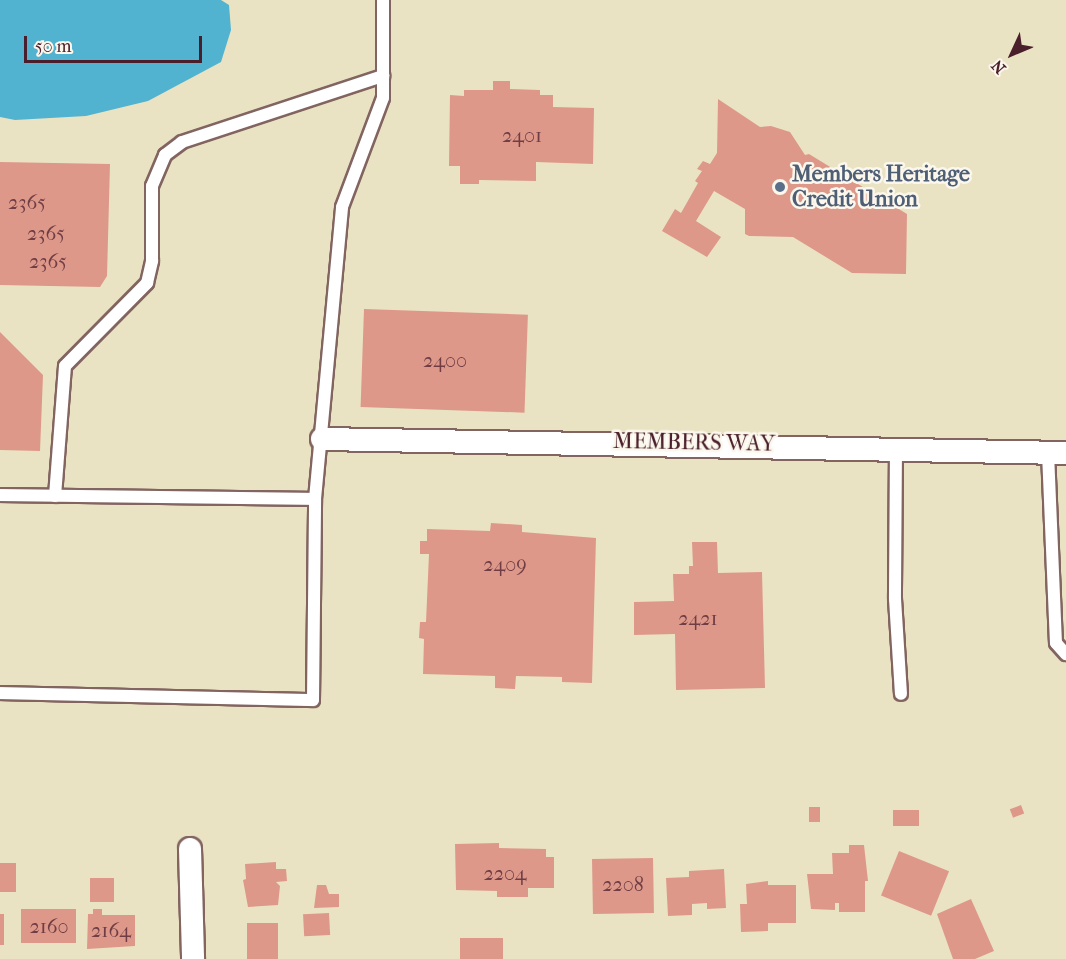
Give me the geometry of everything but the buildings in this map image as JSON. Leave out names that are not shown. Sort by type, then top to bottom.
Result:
[{"type":"street","name":"MEMBERS WAY","points":[[322,439],[896,447],[1057,453]]},
{"type":"street","points":[[190,849],[193,959]]},
{"type":"lane","points":[[0,693],[313,700],[315,499],[342,207],[383,98],[383,0]]},
{"type":"lane","points":[[55,496],[65,366],[147,283],[152,261],[152,186],[165,155],[182,142],[383,76]]},
{"type":"lane","points":[[896,447],[895,600],[901,694]]},
{"type":"lane","points":[[1057,453],[1056,643],[1066,654]]},
{"type":"lane","points":[[0,495],[315,499]]},
{"type":"water","points":[[0,0],[221,0],[229,5],[231,30],[221,62],[148,101],[86,116],[15,120],[0,117]]},
{"type":"place","name":"Members Heritage Credit Union","points":[[780,187]]}]
